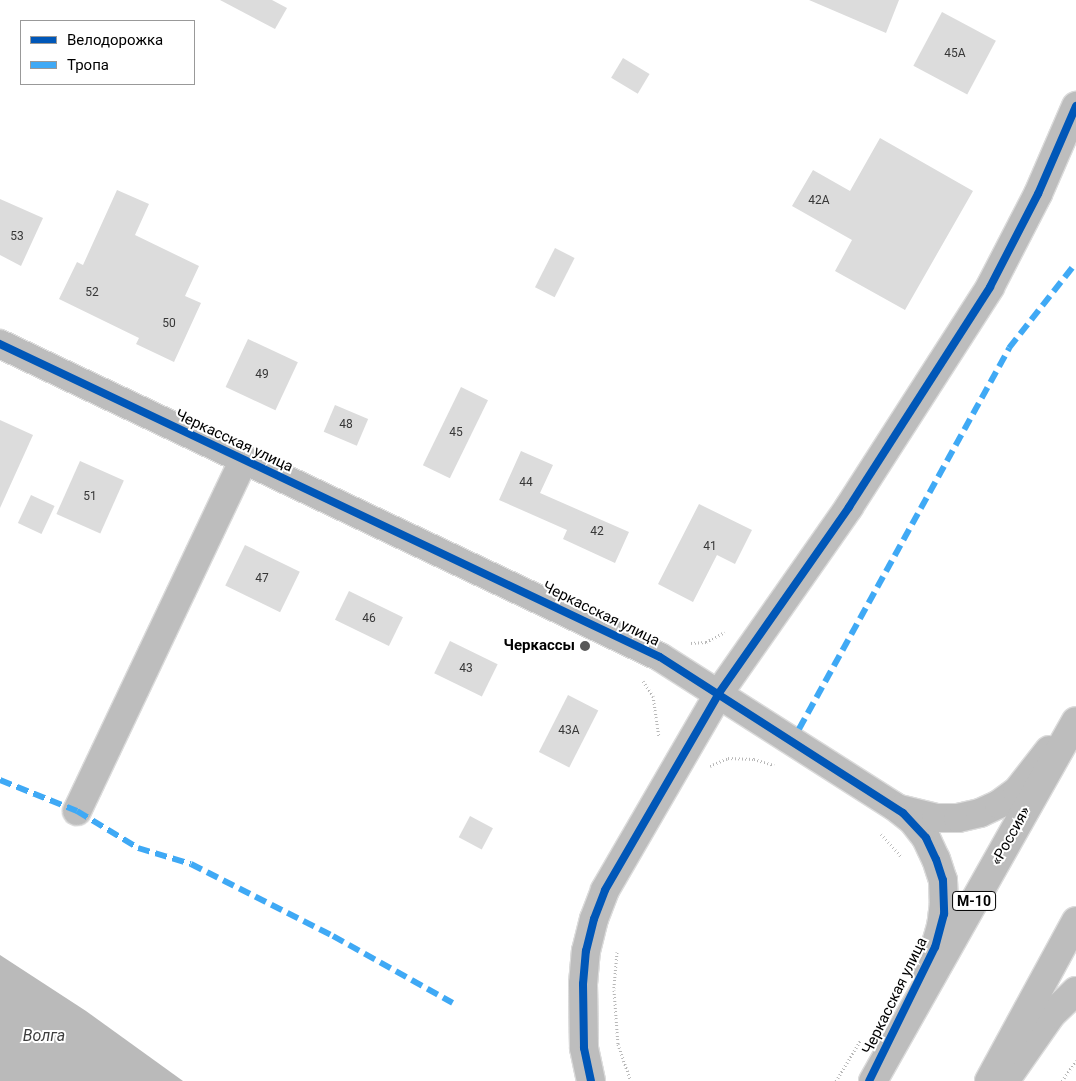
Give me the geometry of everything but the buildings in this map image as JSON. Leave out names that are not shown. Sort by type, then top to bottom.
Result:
[{"type":"main road","points":[[591,1081],[584,1048],[582,1007],[586,951],[594,919],[606,890],[719,693],[849,507],[990,287],[1038,194],[1076,106]]},
{"type":"main road","name":"Черкасская улица","points":[[0,344],[243,461],[660,657],[894,806],[919,829],[936,859],[943,880],[944,914],[935,947],[871,1081]]},
{"type":"main road","points":[[77,812],[243,461]]},
{"type":"main road","name":"Черкасская улица","points":[[894,806],[915,814],[942,819],[969,816],[990,809],[1009,798],[1028,779],[1076,710]]},
{"type":"main road","name":"«Россия»","points":[[871,1081],[1076,721]]},
{"type":"main road","points":[[989,1081],[1076,921]]},
{"type":"main road","points":[[1005,1081],[1052,1014],[1076,991]]},
{"type":"path","points":[[637,675],[652,696],[657,717],[658,741]]},
{"type":"path","points":[[703,772],[728,758],[754,759],[778,766]]},
{"type":"path","points":[[875,828],[906,862]]},
{"type":"path","points":[[618,945],[614,990],[618,1044],[631,1081]]},
{"type":"path","points":[[836,1081],[864,1035]]},
{"type":"path","points":[[1062,1081],[1076,1060]]},
{"type":"water","name":"Волга","points":[[0,955],[86,1011],[183,1081],[0,1081]]},
{"type":"marked path","points":[[799,729],[1009,348],[1076,263]]},
{"type":"marked path","points":[[0,780],[77,811],[138,848],[191,864],[333,936],[453,1003]]},
{"type":"cycle path","points":[[591,1081],[584,1048],[583,984],[586,951],[594,919],[605,890],[719,693],[849,507],[990,287],[1038,194],[1076,106]]},
{"type":"cycle path","points":[[0,344],[660,657],[903,813],[926,838],[936,859],[943,880],[944,914],[935,947],[869,1081]]},
{"type":"place","name":"Черкассы","points":[[585,646]]}]
